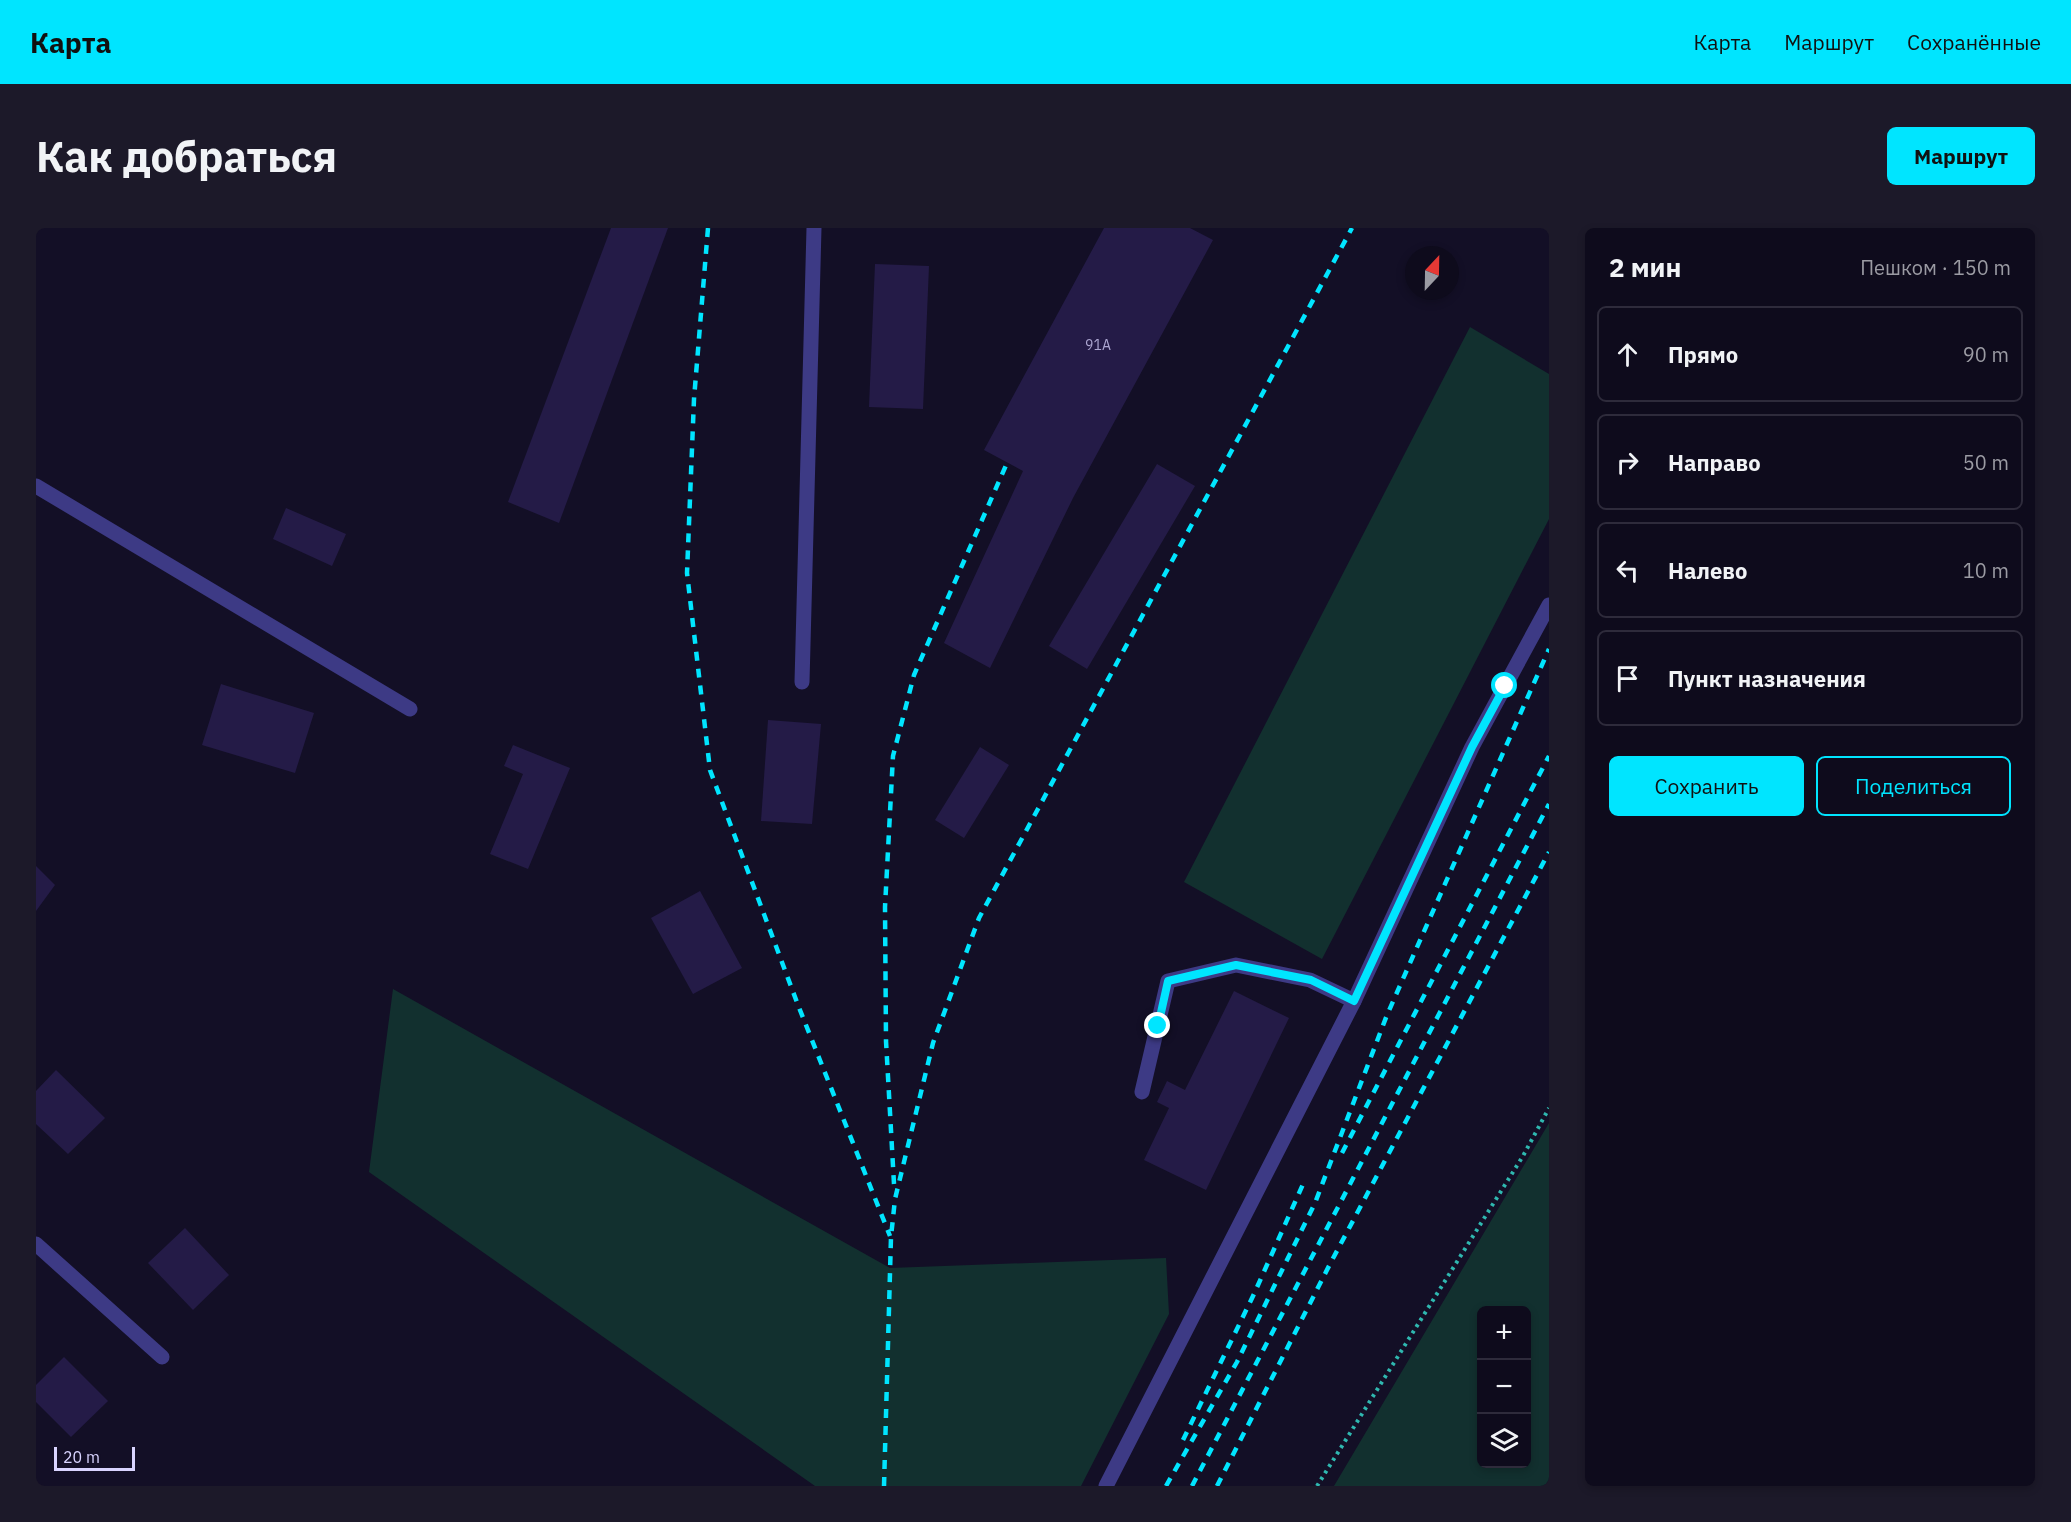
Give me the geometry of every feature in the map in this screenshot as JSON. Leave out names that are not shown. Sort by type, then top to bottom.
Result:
[{"type":"street","points":[[802,682],[814,228]]},
{"type":"street","points":[[36,486],[410,709]]},
{"type":"street","points":[[1106,1486],[1354,1001],[1472,747],[1549,605]]},
{"type":"street","points":[[1142,1092],[1168,981],[1236,965],[1311,980],[1354,1001]]},
{"type":"street","points":[[36,1244],[162,1357]]},
{"type":"path","points":[[1317,1486],[1516,1166],[1549,1108]]},
{"type":"green space","points":[[1470,327],[1549,374],[1549,519],[1322,959],[1184,882]]},
{"type":"green space","points":[[393,989],[890,1268],[1166,1258],[1169,1314],[1081,1486],[815,1486],[369,1172]]},
{"type":"green space","points":[[1549,1123],[1549,1486],[1334,1486]]},
{"type":"building","points":[[611,228],[668,228],[559,523],[508,502]]},
{"type":"building","points":[[1104,228],[1190,228],[1213,240],[1073,498],[990,668],[944,643],[1023,471],[984,450]]},
{"type":"building","points":[[875,264],[929,266],[923,409],[869,407]]},
{"type":"building","points":[[1157,464],[1195,486],[1087,669],[1049,646]]},
{"type":"building","points":[[286,508],[346,534],[332,566],[273,539]]},
{"type":"building","points":[[221,684],[314,713],[295,773],[202,745]]},
{"type":"building","points":[[768,720],[821,724],[812,824],[761,821]]},
{"type":"building","points":[[513,745],[570,768],[528,869],[490,854],[523,774],[504,766]]},
{"type":"building","points":[[980,747],[1009,765],[964,838],[935,820]]},
{"type":"building","points":[[36,866],[55,885],[36,911]]},
{"type":"building","points":[[700,891],[742,968],[693,994],[651,918]]},
{"type":"building","points":[[1234,991],[1289,1018],[1206,1190],[1144,1160],[1169,1108],[1157,1102],[1167,1081],[1185,1090]]},
{"type":"building","points":[[56,1070],[105,1118],[68,1154],[36,1124],[36,1091]]},
{"type":"building","points":[[185,1228],[229,1275],[193,1310],[148,1263]]},
{"type":"building","points":[[64,1357],[108,1401],[71,1437],[36,1402],[36,1385]]},
{"type":"railway","points":[[708,228],[694,399],[687,573],[710,770],[798,1005],[890,1236]]},
{"type":"railway","points":[[884,1486],[891,1237],[895,1199],[933,1043],[979,918],[1352,228]]},
{"type":"railway","points":[[894,1184],[886,1041],[885,907],[893,756],[914,675],[1007,463]]},
{"type":"railway","points":[[1166,1486],[1237,1362],[1315,1203],[1387,1015],[1549,649]]},
{"type":"railway","points":[[1342,1153],[1549,756]]},
{"type":"railway","points":[[1192,1486],[1549,804]]},
{"type":"railway","points":[[1217,1486],[1330,1264],[1549,852]]},
{"type":"railway","points":[[1183,1440],[1254,1294],[1304,1182]]},
{"type":"route","points":[[1158,1026],[1168,981],[1236,965],[1311,980],[1354,1001],[1472,747],[1505,686]]}]
